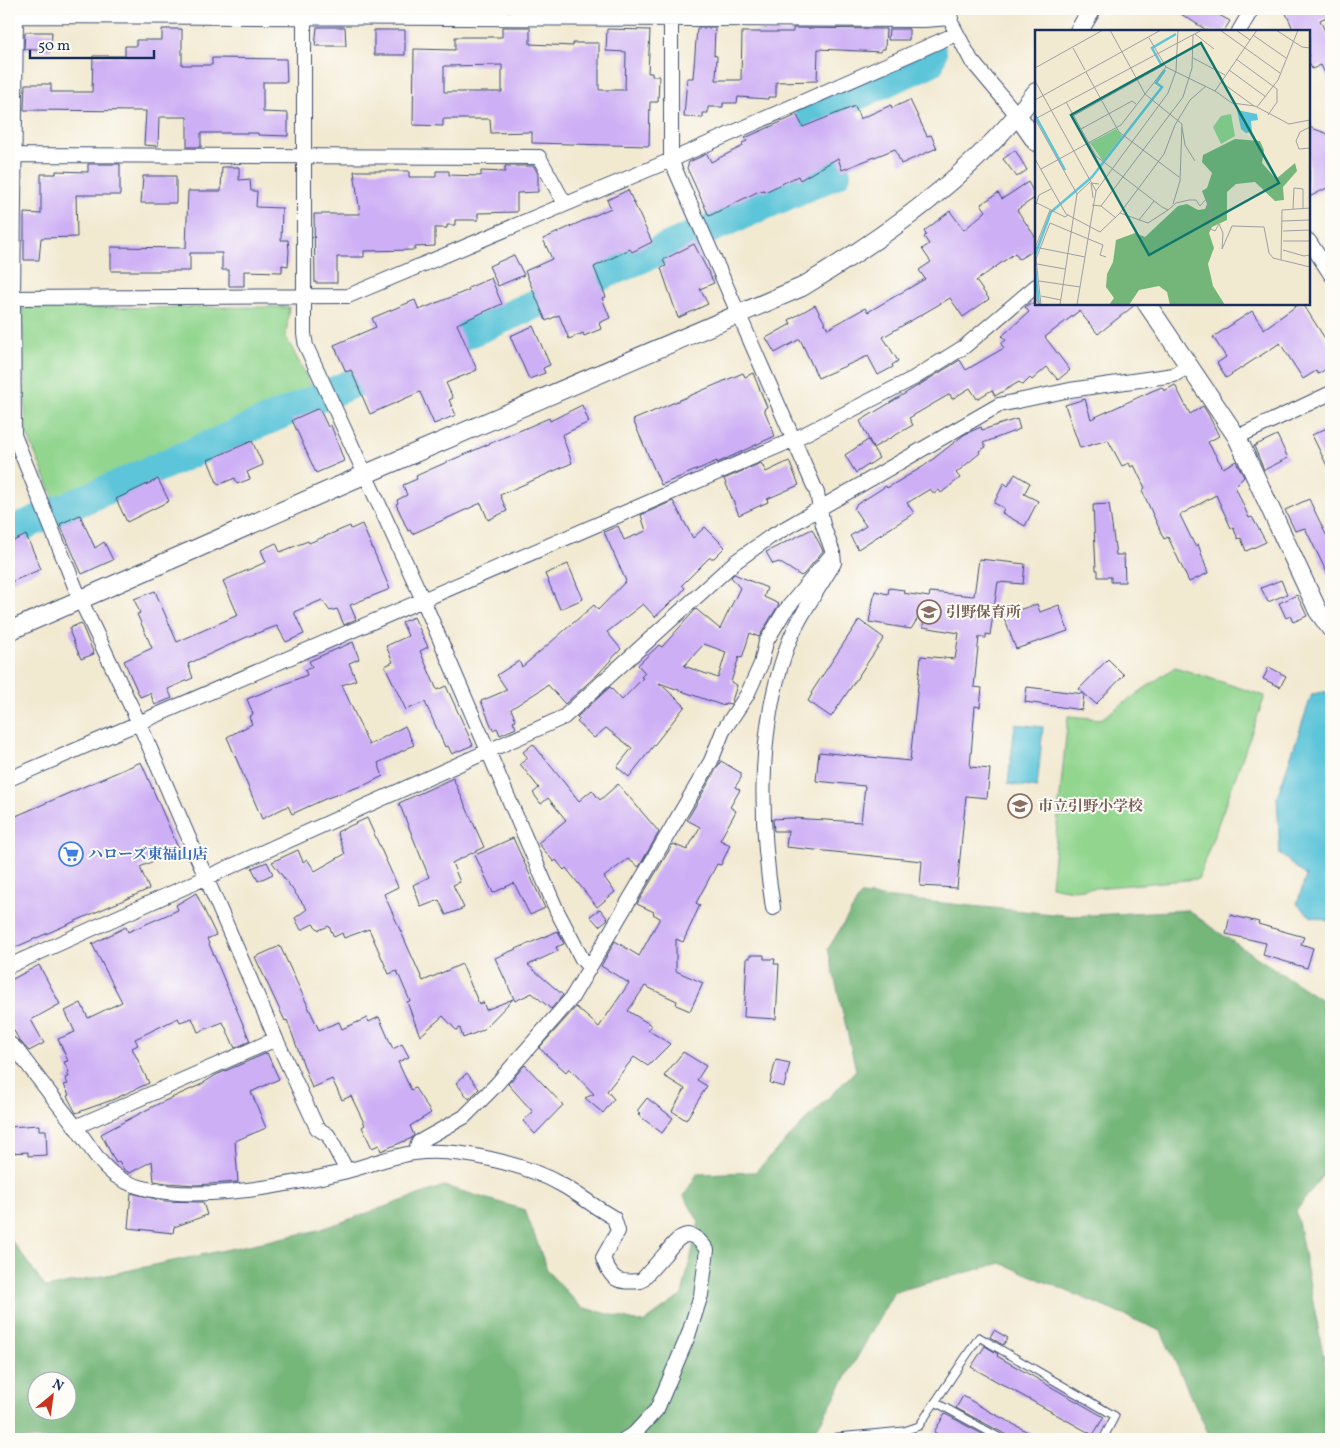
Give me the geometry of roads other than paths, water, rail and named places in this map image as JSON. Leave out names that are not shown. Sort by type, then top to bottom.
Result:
[{"type":"street","points":[[1079,30],[1092,9]]},
{"type":"street","points":[[1240,30],[1252,9]]},
{"type":"street","points":[[348,1171],[328,1136],[317,1128],[276,1038],[139,722],[80,599],[14,435],[11,298],[16,155],[16,13],[671,14],[924,20],[951,13],[956,34],[971,60],[1018,116],[1035,141]]},
{"type":"street","points":[[304,13],[304,334],[306,346],[332,398],[423,600],[557,911],[582,959],[589,967]]},
{"type":"street","points":[[671,14],[671,160],[795,439],[817,493],[819,508],[833,553],[834,563],[785,651],[766,731],[764,784],[766,865],[773,908]]},
{"type":"street","points":[[11,298],[348,296],[671,160],[956,34]]},
{"type":"street","points":[[9,631],[366,474],[802,287],[861,252],[923,206],[969,166],[1018,116],[1035,93]]},
{"type":"street","points":[[16,155],[539,157],[565,204]]},
{"type":"street","points":[[1310,243],[1331,276]]},
{"type":"street","points":[[9,779],[795,439],[914,378],[964,347],[1035,287]]},
{"type":"street","points":[[1149,305],[1237,437],[1318,611],[1331,629]]},
{"type":"street","points":[[9,966],[205,876],[564,717],[735,562],[770,537],[999,405],[1070,390],[1174,375],[1189,366]]},
{"type":"street","points":[[1237,437],[1330,397]]},
{"type":"street","points":[[414,1153],[419,1142],[464,1117],[571,999],[712,761],[723,731],[747,694],[761,664],[766,642],[784,612],[833,553]]},
{"type":"street","points":[[75,1127],[276,1038]]},
{"type":"street","points":[[9,1043],[17,1050],[82,1138],[115,1176],[133,1185],[175,1194],[197,1195],[259,1188],[348,1171],[414,1153],[447,1153],[478,1158],[531,1171],[562,1185],[614,1218],[618,1232],[603,1258],[610,1275],[623,1283],[641,1281],[678,1238],[691,1236],[699,1239],[707,1250],[701,1295],[688,1336],[657,1409],[635,1433],[625,1439]]},
{"type":"lane","points":[[836,1439],[837,1437],[852,1438],[904,1431],[919,1426],[979,1337],[1115,1416],[1103,1439]]},
{"type":"lane","points":[[935,1402],[1002,1439]]},
{"type":"water","points":[[1331,691],[1331,922],[1310,916],[1297,904],[1306,876],[1280,854],[1277,797],[1312,694]]},
{"type":"water","points":[[1015,724],[1043,727],[1037,788],[1008,784]]},
{"type":"waterway","points":[[9,532],[836,174],[809,117],[930,62],[932,53]]},
{"type":"place","name":"引野保育所","points":[[929,612]]},
{"type":"place","name":"市立引野小学校","points":[[1020,806]]},
{"type":"place","name":"ハローズ東福山店","points":[[71,854]]}]
